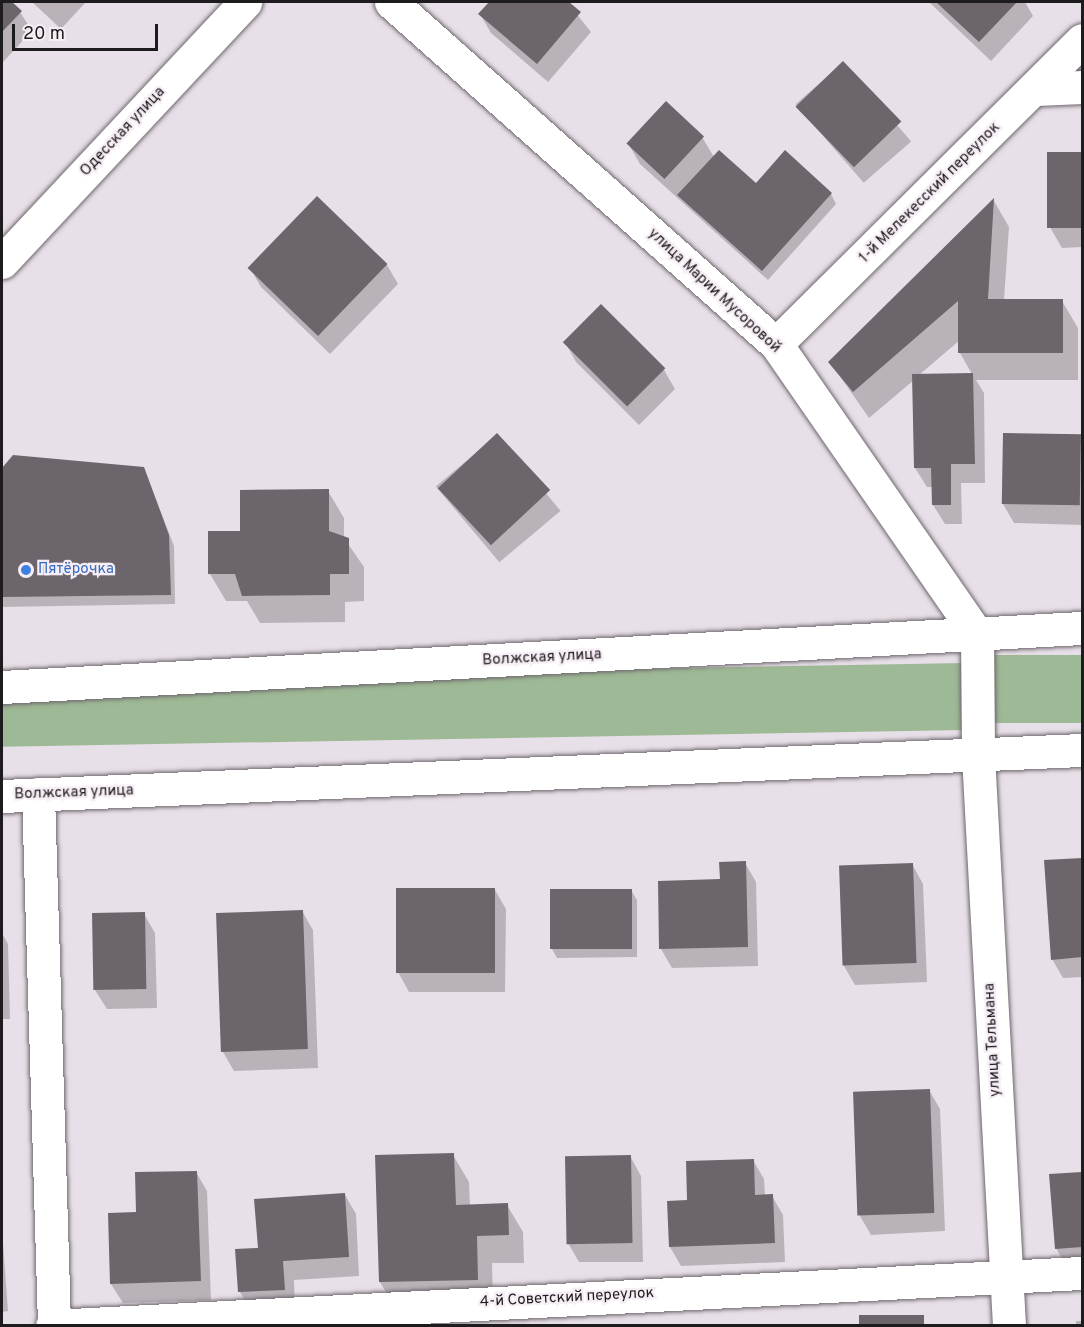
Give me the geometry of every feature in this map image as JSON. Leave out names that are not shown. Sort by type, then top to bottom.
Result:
[{"type":"street","name":"Одесская улица","points":[[2,262],[245,2]]},
{"type":"street","name":"улица Марии Мусоровой","points":[[391,2],[776,344],[977,634]]},
{"type":"street","name":"1-й Мелекесский переулок","points":[[776,344],[1083,40]]},
{"type":"street","points":[[1036,89],[1083,87]]},
{"type":"street","name":"Волжская улица","points":[[2,687],[1083,628]]},
{"type":"street","name":"улица Тельмана","points":[[977,634],[978,755],[1009,1326]]},
{"type":"street","name":"Волжская улица","points":[[2,796],[1083,750]]},
{"type":"street","points":[[38,794],[53,1325]]},
{"type":"street","name":"4-й Советский переулок","points":[[53,1325],[505,1313],[1006,1276],[1083,1273]]},
{"type":"green space","points":[[991,655],[1082,655],[1082,723],[991,723]]},
{"type":"green space","points":[[964,663],[965,730],[2,747],[2,680]]},
{"type":"building","points":[[2,2],[12,2],[22,11],[2,32]]},
{"type":"building","points":[[489,2],[569,2],[581,12],[537,64],[478,14]]},
{"type":"building","points":[[936,2],[1017,2],[979,42]]},
{"type":"building","points":[[843,61],[901,121],[854,167],[796,107]]},
{"type":"building","points":[[666,101],[704,136],[664,179],[626,143]]},
{"type":"building","points":[[719,150],[756,183],[785,150],[832,193],[762,271],[677,195]]},
{"type":"building","points":[[1047,152],[1082,152],[1082,228],[1047,228]]},
{"type":"building","points":[[317,196],[387,264],[318,336],[248,268]]},
{"type":"building","points":[[994,198],[988,299],[1063,299],[1063,353],[958,353],[958,301],[853,392],[828,362]]},
{"type":"building","points":[[601,304],[665,368],[627,407],[563,342]]},
{"type":"building","points":[[973,373],[975,464],[951,464],[951,505],[932,505],[931,468],[914,468],[912,374]]},
{"type":"building","points":[[497,433],[550,490],[491,545],[438,488]]},
{"type":"building","points":[[1003,433],[1081,434],[1080,505],[1002,504]]},
{"type":"building","points":[[13,455],[144,467],[169,535],[171,595],[2,597],[2,468]]},
{"type":"building","points":[[329,489],[329,531],[349,538],[349,574],[330,574],[330,595],[242,596],[235,574],[208,574],[208,531],[240,531],[240,490]]},
{"type":"building","points":[[1082,858],[1082,957],[1051,960],[1044,860]]},
{"type":"building","points":[[746,861],[748,947],[659,949],[658,881],[720,879],[719,862]]},
{"type":"building","points":[[913,863],[916,963],[843,966],[839,866]]},
{"type":"building","points":[[396,888],[495,888],[495,973],[396,973]]},
{"type":"building","points":[[550,889],[632,889],[632,949],[550,949]]},
{"type":"building","points":[[303,910],[308,1049],[221,1052],[216,913]]},
{"type":"building","points":[[145,912],[146,989],[93,990],[92,913]]},
{"type":"building","points":[[930,1089],[934,1213],[857,1216],[853,1092]]},
{"type":"building","points":[[454,1153],[456,1205],[508,1203],[509,1235],[477,1236],[478,1280],[379,1282],[375,1155]]},
{"type":"building","points":[[631,1155],[633,1243],[567,1244],[565,1156]]},
{"type":"building","points":[[754,1159],[755,1195],[773,1194],[775,1243],[669,1247],[667,1201],[687,1200],[686,1161]]},
{"type":"building","points":[[197,1171],[201,1281],[110,1284],[108,1213],[136,1212],[135,1172]]},
{"type":"building","points":[[1082,1172],[1082,1247],[1055,1249],[1049,1174]]},
{"type":"building","points":[[345,1193],[349,1257],[283,1261],[285,1290],[238,1292],[235,1249],[258,1248],[254,1199]]},
{"type":"building","points":[[859,1315],[924,1315],[924,1326],[859,1326]]},
{"type":"place","name":"Пятёрочка","points":[[26,570]]}]
